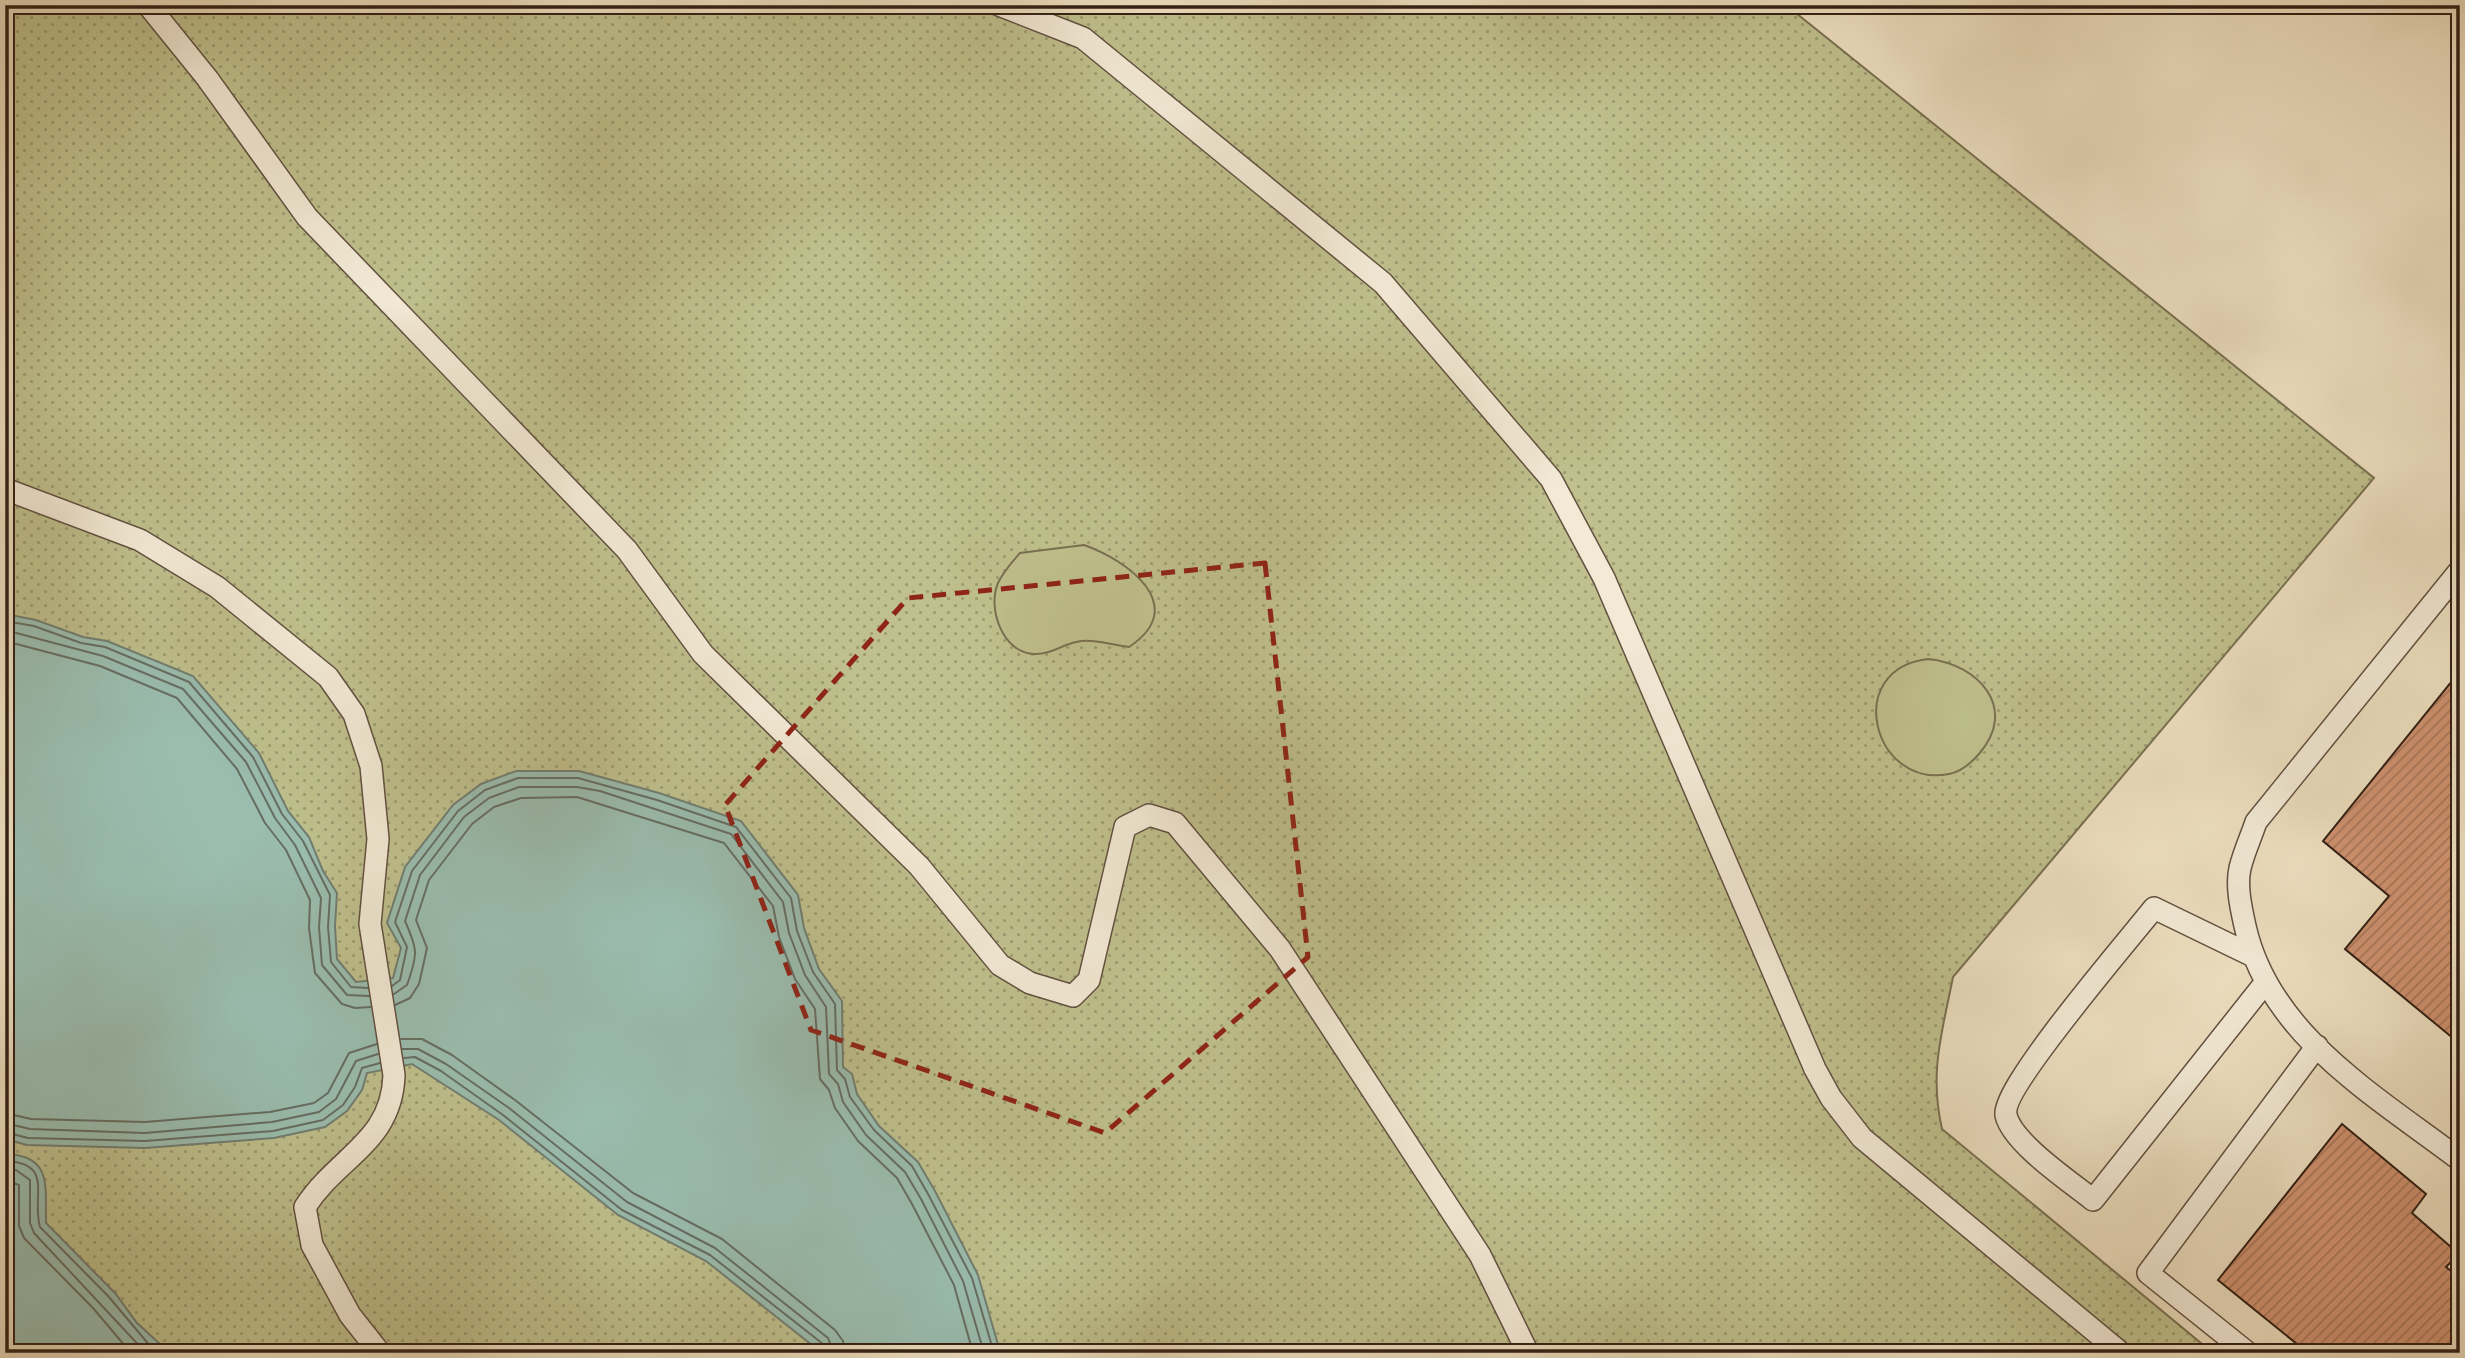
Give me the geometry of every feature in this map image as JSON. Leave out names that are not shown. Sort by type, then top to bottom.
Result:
[{"type":"lane","points":[[148,5],[207,78],[307,217],[627,550],[703,654],[919,866],[1000,965],[1030,983],[1073,996],[1089,980],[1125,827],[1149,815],[1175,823],[1280,949],[1480,1255],[1528,1353]]},
{"type":"lane","points":[[999,5],[1083,38],[1383,283],[1551,479],[1604,578],[1815,1069],[1831,1098],[1862,1139],[2121,1353]]},
{"type":"lane","points":[[5,489],[140,540],[217,587],[328,677],[354,714],[371,766],[378,839],[370,924],[374,967],[394,1074],[389,1111],[367,1143],[321,1183],[305,1207],[312,1245],[350,1315],[380,1353]]},
{"type":"lane","points":[[2460,570],[2256,822],[2240,869],[2240,904],[2251,955],[2279,1005],[2349,1076],[2460,1160]]},
{"type":"lane","points":[[2251,955],[2154,908],[2030,1064],[2010,1095],[2006,1114],[2013,1130],[2093,1200],[2266,983]]},
{"type":"lane","points":[[2248,1353],[2148,1273],[2317,1046]]},
{"type":"highlighted area","points":[[1265,563],[1308,957],[1105,1133],[811,1030],[725,805],[908,598]]},
{"type":"green space","points":[[5,5],[1786,5],[2374,478],[1953,977],[1941,1035],[1937,1089],[1942,1129],[2213,1353],[5,1353]]},
{"type":"green space","points":[[1084,545],[1118,562],[1146,586],[1153,601],[1154,616],[1147,631],[1129,647],[1082,641],[1045,653],[1023,652],[1006,638],[996,617],[995,593],[998,583],[1020,553]]},
{"type":"green space","points":[[1928,659],[1963,669],[1977,679],[1994,705],[1995,720],[1990,737],[1979,754],[1969,764],[1949,774],[1923,774],[1902,764],[1886,747],[1878,726],[1877,704],[1884,683],[1901,667]]},
{"type":"water","points":[[5,614],[36,620],[83,637],[107,641],[193,676],[259,753],[288,811],[309,837],[323,871],[337,893],[337,959],[356,982],[393,978],[401,948],[387,923],[405,867],[453,805],[481,784],[516,771],[579,771],[659,793],[741,821],[798,895],[804,928],[819,969],[842,1001],[843,1067],[852,1074],[857,1094],[879,1126],[918,1162],[935,1191],[978,1275],[999,1348],[1004,1353],[822,1353],[706,1261],[618,1215],[499,1120],[412,1064],[367,1073],[362,1090],[347,1111],[325,1127],[274,1138],[145,1148],[27,1145],[5,1139]]},
{"type":"water","points":[[5,1154],[32,1160],[39,1167],[45,1186],[46,1223],[115,1293],[137,1323],[160,1344],[163,1353],[21,1353],[5,1342]]},
{"type":"building","points":[[2460,671],[2460,1044],[2345,949],[2389,896],[2323,841]]},
{"type":"building","points":[[2342,1124],[2426,1194],[2412,1213],[2459,1254],[2446,1267],[2460,1278],[2460,1353],[2308,1353],[2218,1280]]}]
